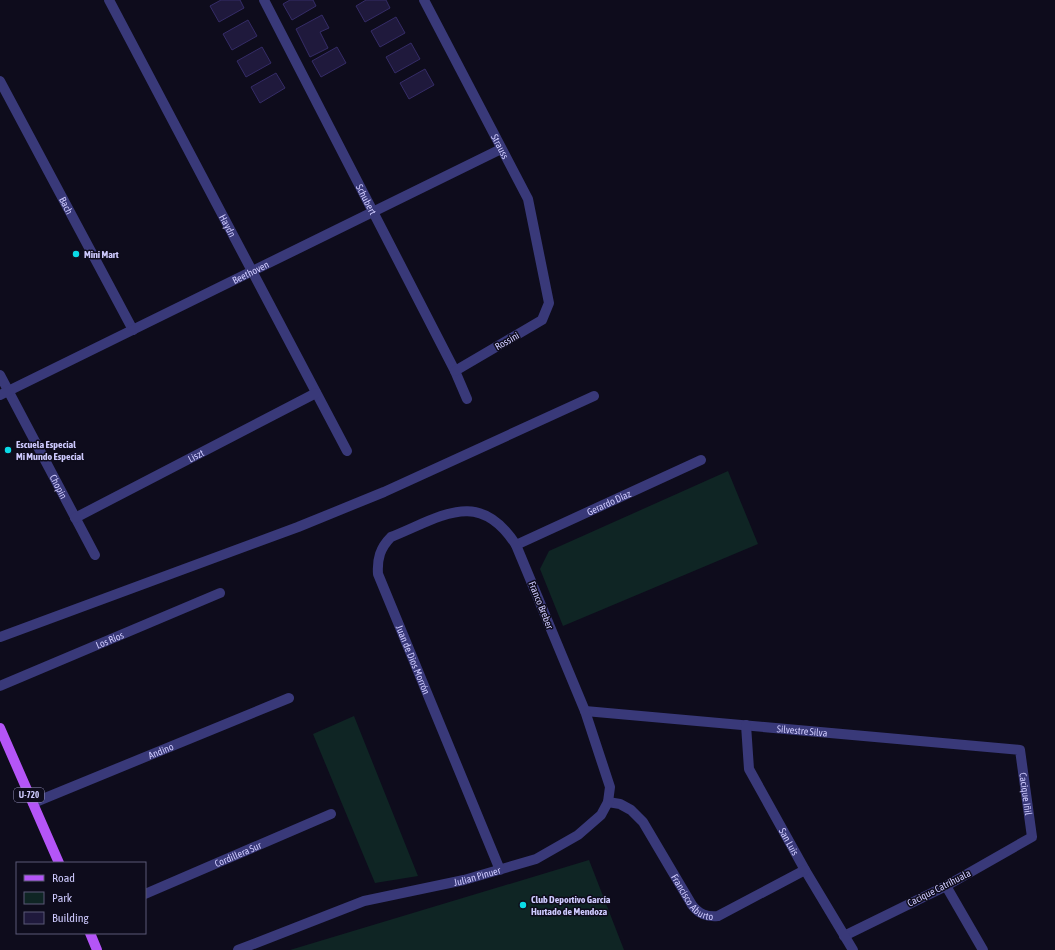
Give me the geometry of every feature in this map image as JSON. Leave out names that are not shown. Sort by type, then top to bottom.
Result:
[{"type":"main road","name":"U-720","points":[[0,728],[59,862]]},
{"type":"main road","points":[[90,934],[97,950]]},
{"type":"street","name":"Haydn","points":[[109,0],[347,451]]},
{"type":"street","name":"Schubert","points":[[264,0],[455,371],[467,399]]},
{"type":"street","name":"Strauss","points":[[424,0],[528,199],[549,302]]},
{"type":"street","name":"Bach","points":[[0,81],[133,330]]},
{"type":"street","name":"Beethoven","points":[[4,393],[501,149]]},
{"type":"street","name":"Rossini","points":[[455,371],[542,320],[549,302]]},
{"type":"street","name":"Chopin","points":[[0,375],[4,393],[95,555]]},
{"type":"street","name":"Liszt","points":[[75,518],[316,393]]},
{"type":"street","points":[[0,637],[298,527],[384,492],[594,396]]},
{"type":"street","name":"Gerardo Díaz","points":[[516,545],[701,460]]},
{"type":"street","name":"Juan de Dios Morrón","points":[[480,512],[466,510],[452,512],[391,537],[381,549],[378,570],[380,583],[500,870]]},
{"type":"street","name":"Franco Breber","points":[[480,512],[499,523],[509,533],[516,545],[585,711]]},
{"type":"street","name":"Los Ríos","points":[[0,686],[220,593]]},
{"type":"street","name":"Andino","points":[[33,803],[289,698]]},
{"type":"street","name":"Julian Pinuer","points":[[238,950],[364,901],[414,892],[500,870],[536,859],[578,836],[597,821],[608,802],[610,787],[585,711]]},
{"type":"street","name":"Silvestre Silva","points":[[585,711],[1020,750]]},
{"type":"street","name":"San Luis","points":[[746,725],[749,769],[805,870],[853,950]]},
{"type":"street","name":"Cacique Iñil","points":[[1020,750],[1032,837]]},
{"type":"street","name":"Francisco Aburto","points":[[608,802],[620,804],[638,815],[644,822],[692,905],[700,913],[706,916],[718,916],[805,870]]},
{"type":"street","name":"Cordillera Sur","points":[[146,894],[331,814]]},
{"type":"street","name":"Cacique Catrihuala","points":[[844,936],[946,886],[1032,837]]},
{"type":"street","points":[[946,886],[983,950]]},
{"type":"green space","points":[[728,471],[758,544],[563,626],[540,569],[549,551]]},
{"type":"green space","points":[[354,716],[418,876],[375,883],[313,734]]},
{"type":"green space","name":"Club Deportivo García Hurtado de Mendoza","points":[[589,860],[624,950],[290,950]]},
{"type":"building","points":[[221,0],[240,0],[244,8],[219,22],[210,6]]},
{"type":"building","points":[[290,0],[313,0],[316,6],[292,20],[283,4]]},
{"type":"building","points":[[366,0],[386,0],[390,8],[365,22],[356,6]]},
{"type":"building","points":[[322,15],[329,28],[320,32],[328,48],[310,57],[296,29]]},
{"type":"building","points":[[396,17],[405,33],[380,47],[371,31]]},
{"type":"building","points":[[248,20],[257,36],[232,50],[223,34]]},
{"type":"building","points":[[411,43],[420,59],[395,73],[386,57]]},
{"type":"building","points":[[262,47],[271,63],[246,77],[237,61]]},
{"type":"building","points":[[337,47],[346,63],[321,77],[312,61]]},
{"type":"building","points":[[425,69],[434,85],[409,99],[400,83]]},
{"type":"building","points":[[276,73],[285,88],[260,103],[251,87]]},
{"type":"place","name":"Mini Mart","points":[[76,254]]},
{"type":"place","name":"Escuela Especial Mi Mundo Especial","points":[[8,450]]},
{"type":"place","name":"Club Deportivo García Hurtado de Mendoza","points":[[523,905]]}]
